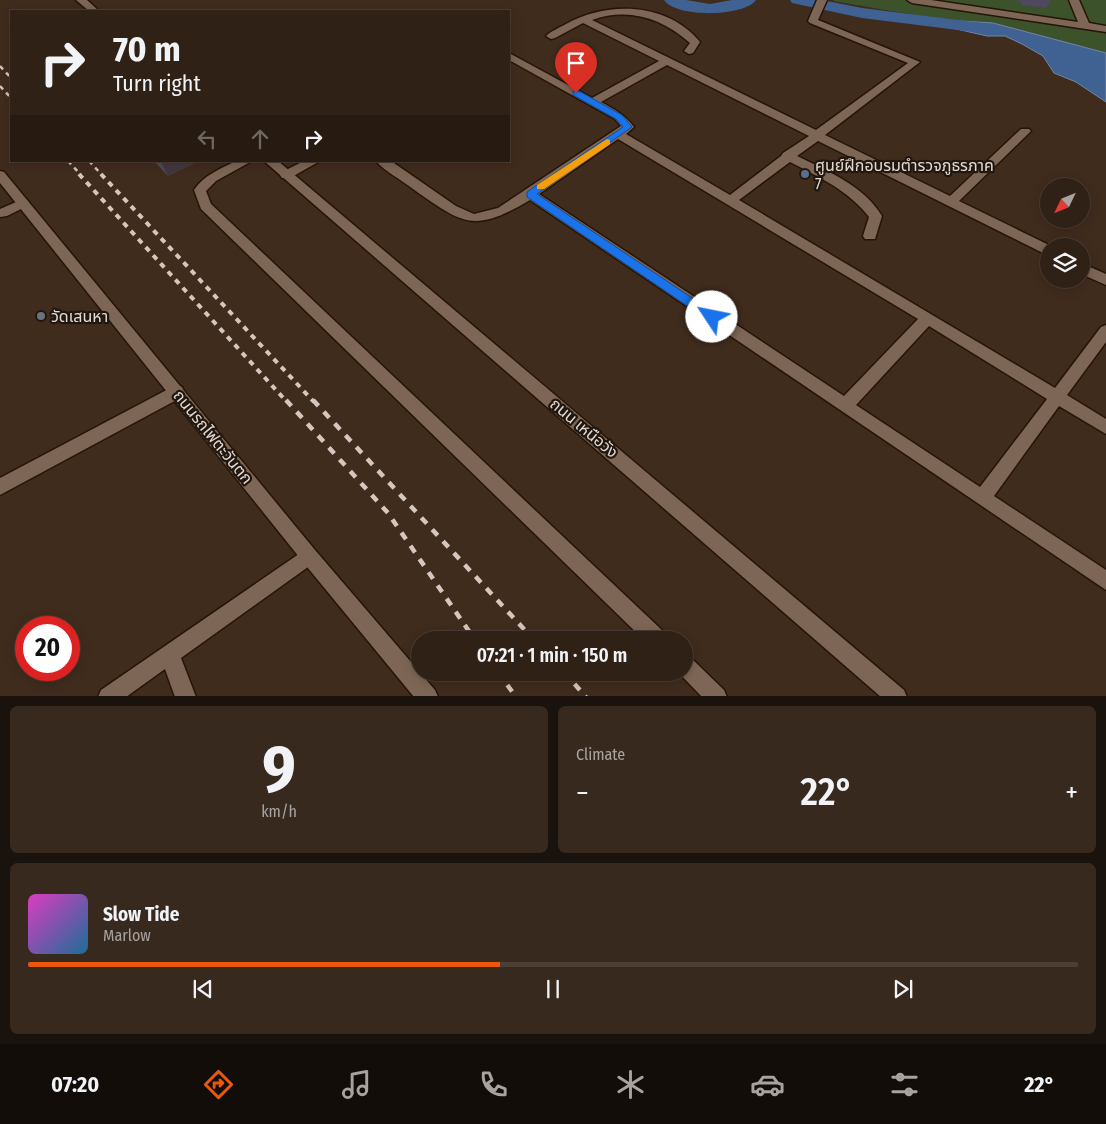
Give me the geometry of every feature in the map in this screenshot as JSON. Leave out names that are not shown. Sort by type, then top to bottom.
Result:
[{"type":"street","points":[[81,0],[93,10]]},
{"type":"street","points":[[730,201],[817,134],[916,62],[813,21],[822,0]]},
{"type":"street","points":[[912,0],[1106,29]]},
{"type":"street","points":[[1074,0],[1085,26]]},
{"type":"street","points":[[552,36],[583,19],[610,12],[633,10],[658,17],[682,29],[695,42],[689,51]]},
{"type":"street","points":[[583,19],[1040,246]]},
{"type":"street","points":[[383,162],[459,214],[474,218],[502,210],[530,194],[628,127],[625,122],[593,102],[510,57]]},
{"type":"street","points":[[593,102],[668,60]]},
{"type":"street","points":[[952,202],[1025,131]]},
{"type":"street","points":[[618,134],[928,318],[1106,427]]},
{"type":"street","points":[[788,156],[839,183],[867,204],[876,216],[870,236]]},
{"type":"street","points":[[244,162],[212,178],[200,190],[205,206],[649,631]]},
{"type":"street","name":"ถนน เหนือวัง","points":[[271,162],[644,478],[897,696]]},
{"type":"street","points":[[286,175],[312,162]]},
{"type":"street","name":"ถนนรถไฟตะวันตก","points":[[0,175],[309,556],[428,696]]},
{"type":"street","points":[[530,194],[1106,581]]},
{"type":"street","points":[[2,213],[23,203]]},
{"type":"street","points":[[1090,272],[1106,280]]},
{"type":"street","points":[[845,406],[928,318]]},
{"type":"street","points":[[982,498],[1106,331]]},
{"type":"street","points":[[0,488],[176,392]]},
{"type":"street","points":[[108,696],[309,556]]},
{"type":"street","points":[[169,654],[186,696]]},
{"type":"street","points":[[693,674],[717,696]]},
{"type":"green space","points":[[834,0],[1106,0],[1106,53],[993,23],[945,20]]},
{"type":"water","points":[[945,20],[993,23],[1106,53],[1106,102],[1076,82],[1054,73],[1043,56],[1022,44],[1005,36],[987,36],[952,28]]},
{"type":"waterway","points":[[672,0],[701,9],[719,8],[748,0]]},
{"type":"waterway","points":[[798,0],[862,13],[982,28]]},
{"type":"railway","points":[[0,66],[10,77]]},
{"type":"railway","points":[[0,86],[10,97]]},
{"type":"railway","points":[[69,162],[81,175]]},
{"type":"railway","points":[[90,162],[102,175]]},
{"type":"railway","points":[[79,174],[287,402]]},
{"type":"railway","points":[[101,174],[314,402]]},
{"type":"railway","points":[[286,400],[388,513],[469,631]]},
{"type":"railway","points":[[313,400],[526,631]]},
{"type":"railway","points":[[504,681],[515,696]]},
{"type":"railway","points":[[572,681],[585,696]]},
{"type":"slow traffic","points":[[540,187],[607,142]]},
{"type":"place","name":"ศูนย์ฝึกอบรมตำรวจภูธรภาค 7","points":[[805,174]]},
{"type":"place","name":"วัดเสนหา","points":[[41,316]]},
{"type":"route","points":[[576,93],[619,117],[628,127],[530,194],[712,317]]}]
